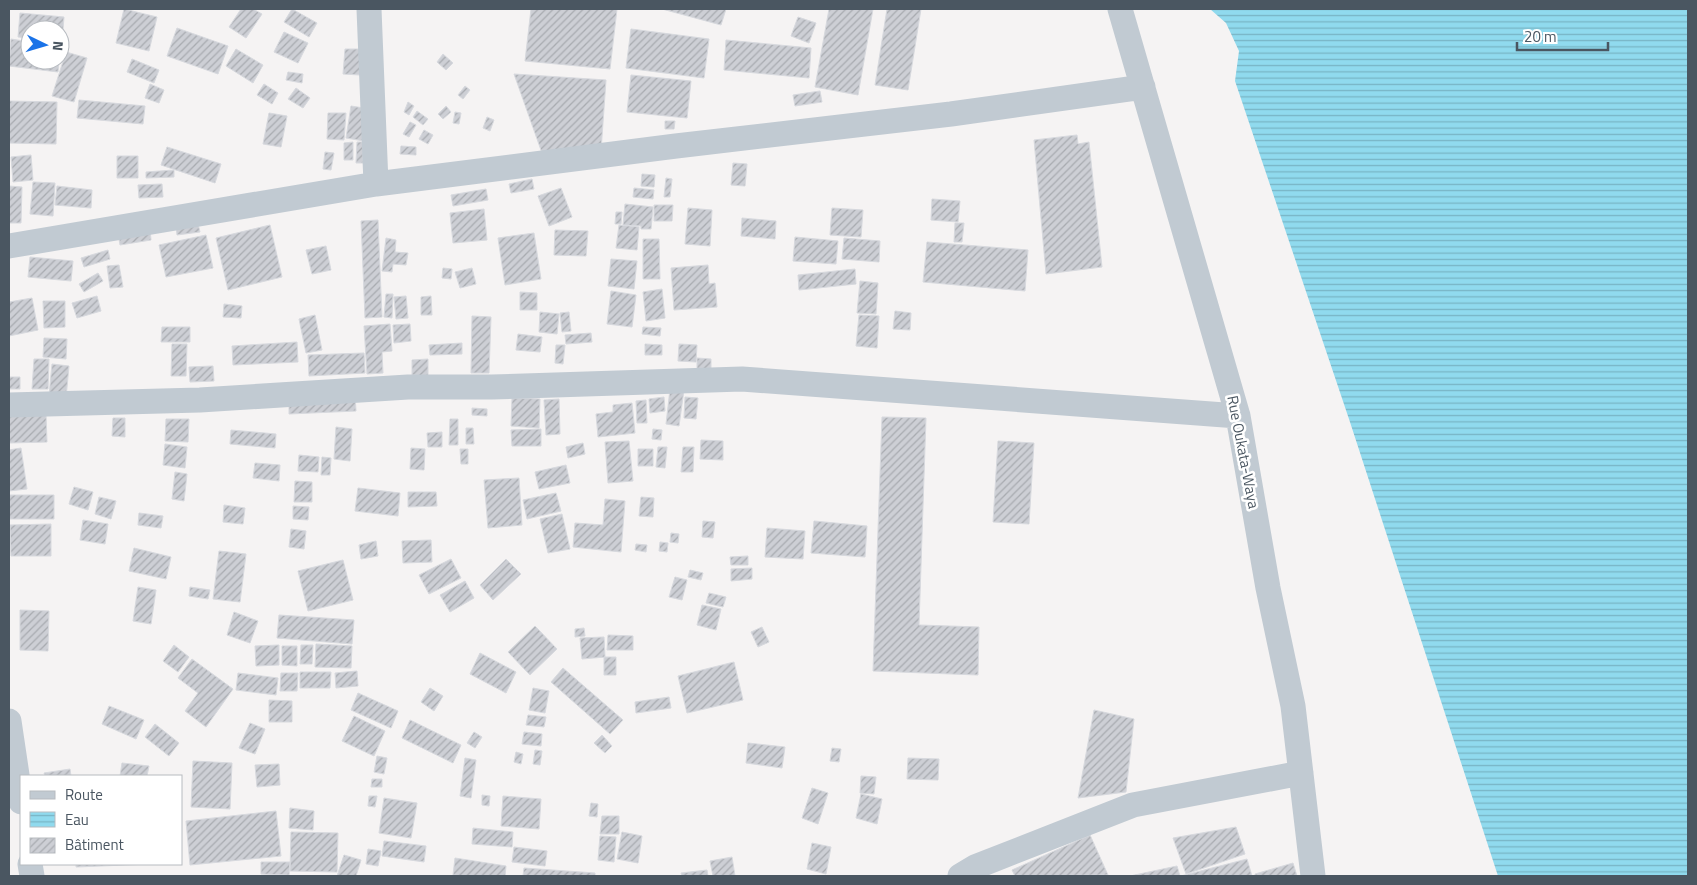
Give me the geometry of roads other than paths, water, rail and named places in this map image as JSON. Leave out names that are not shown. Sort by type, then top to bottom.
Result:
[{"type":"street","points":[[369,9],[376,184]]},
{"type":"street","name":"Rue Oukata-Waya","points":[[1120,9],[1238,416],[1268,588],[1293,706],[1313,876]]},
{"type":"street","points":[[9,246],[376,184],[951,114],[1143,88]]},
{"type":"street","points":[[9,405],[200,400],[408,387],[492,387],[742,379],[1238,416]]},
{"type":"street","points":[[9,721],[20,795]]},
{"type":"street","points":[[960,876],[976,867],[1133,805],[1301,773]]},
{"type":"water","points":[[1210,9],[1688,9],[1688,876],[1498,876],[1349,419],[1235,81],[1239,51],[1226,23]]}]
